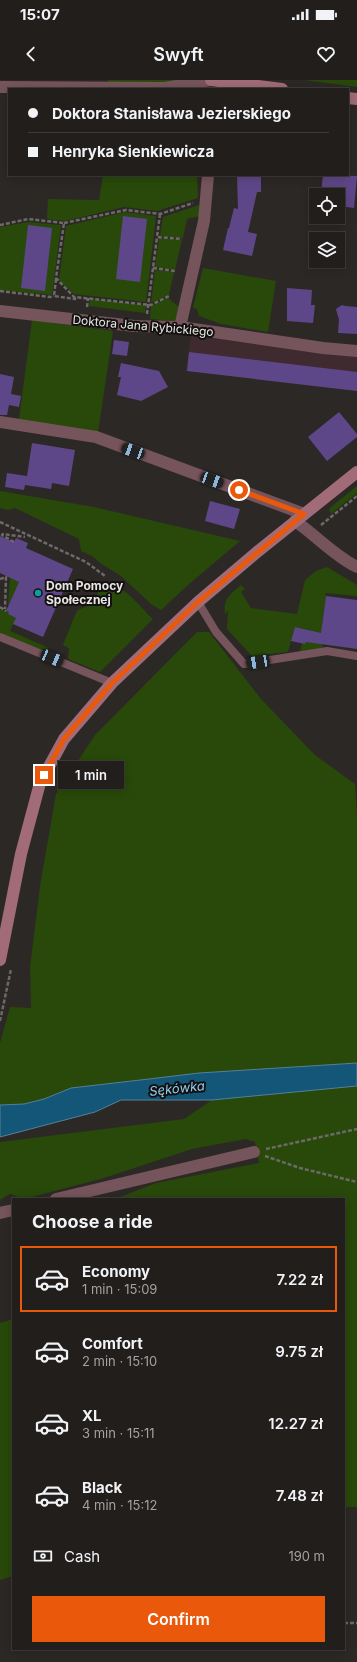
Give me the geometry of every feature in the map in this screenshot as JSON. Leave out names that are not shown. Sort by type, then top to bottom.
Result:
[{"type":"main road","points":[[210,80],[274,88]]},
{"type":"main road","points":[[0,960],[21,854],[40,782],[64,739],[112,683],[198,602],[357,472]]},
{"type":"street","points":[[0,87],[165,88],[210,80]]},
{"type":"street","points":[[180,327],[204,221],[208,176]]},
{"type":"street","name":"Doktora Jana Rybickiego","points":[[0,311],[146,326],[180,327],[323,348],[357,351]]},
{"type":"street","points":[[0,422],[96,438],[300,518],[308,530],[329,549],[357,567]]},
{"type":"street","points":[[60,1198],[254,1152]]},
{"type":"street","points":[[0,1213],[12,1210]]},
{"type":"lane","points":[[198,602],[216,632],[244,664],[327,651],[357,656]]},
{"type":"lane","points":[[0,637],[112,683]]},
{"type":"path","points":[[0,225],[28,219],[64,223],[126,210],[160,214],[194,202]]},
{"type":"path","points":[[146,326],[160,214]]},
{"type":"path","points":[[54,296],[64,223]]},
{"type":"path","points":[[157,237],[182,239]]},
{"type":"path","points":[[153,268],[175,271]]},
{"type":"path","points":[[56,278],[75,297]]},
{"type":"path","points":[[0,291],[50,297],[54,296],[75,299],[75,297],[148,304],[169,296]]},
{"type":"path","points":[[324,529],[321,525],[357,496]]},
{"type":"path","points":[[0,522],[26,536],[86,562],[105,576]]},
{"type":"path","points":[[14,542],[2,535],[26,536]]},
{"type":"path","points":[[23,541],[26,536]]},
{"type":"path","points":[[0,579],[6,577],[6,610],[0,607]]},
{"type":"path","points":[[0,1021],[12,964]]},
{"type":"path","points":[[254,1152],[357,1129]]},
{"type":"path","points":[[254,1152],[300,1168],[357,1182]]},
{"type":"path","points":[[345,1623],[357,1623]]},
{"type":"shaded area","points":[[191,336],[357,356],[357,391],[186,371]]},
{"type":"green space","points":[[108,80],[180,80],[176,83],[109,83]]},
{"type":"green space","points":[[304,80],[357,80],[357,87]]},
{"type":"green space","points":[[103,176],[197,176],[198,198],[157,211],[124,207],[65,221],[47,219],[48,199],[99,200]]},
{"type":"green space","points":[[202,204],[200,216],[187,219],[183,238],[160,236],[163,217]]},
{"type":"green space","points":[[125,212],[156,216],[146,302],[74,294],[59,280],[66,226]]},
{"type":"green space","points":[[28,222],[61,225],[52,295],[0,290],[0,227]]},
{"type":"green space","points":[[159,238],[182,240],[175,270],[155,267]]},
{"type":"green space","points":[[203,268],[276,281],[268,332],[221,324],[199,316],[197,309],[193,308]]},
{"type":"green space","points":[[155,270],[174,272],[169,295],[151,303]]},
{"type":"green space","points":[[168,298],[179,307],[175,321],[150,319],[151,306]]},
{"type":"green space","points":[[90,299],[146,305],[145,313],[89,306]]},
{"type":"green space","points":[[32,320],[113,331],[98,433],[19,419]]},
{"type":"green space","points":[[357,486],[357,493],[331,514],[329,510],[331,507]]},
{"type":"green space","points":[[0,491],[94,507],[240,541],[161,610],[151,604],[121,576],[100,563],[92,556],[81,551],[79,539],[15,508],[7,510],[0,508]]},
{"type":"green space","points":[[327,567],[357,585],[357,596],[325,593],[326,596],[322,624],[326,625],[322,648],[300,652],[302,643],[305,644],[309,630],[295,627],[288,652],[252,656],[227,629],[228,610],[225,615],[226,601],[241,585],[245,589],[241,592],[251,608],[297,614],[305,580],[316,571]]},
{"type":"green space","points":[[10,577],[20,580],[8,606]]},
{"type":"green space","points":[[107,582],[114,584],[126,592],[153,619],[100,672],[68,659],[69,648],[63,645],[78,610],[93,604],[99,591]]},
{"type":"green space","points":[[0,609],[9,612],[8,614],[16,618],[10,631],[49,648],[42,650],[0,633]]},
{"type":"green space","points":[[197,632],[209,632],[261,699],[315,755],[355,784],[357,814],[357,1063],[199,1073],[71,1088],[44,1099],[24,1104],[0,1105],[0,1043],[10,1007],[31,1008],[30,967],[40,886],[56,794],[95,735]]},
{"type":"green space","points":[[357,1086],[357,1507],[345,1507],[345,1198],[118,1198],[156,1183],[259,1163],[255,1142],[246,1139],[192,1149],[104,1178],[28,1198],[21,1198],[10,1194],[0,1200],[0,1142],[184,1119],[212,1100]]},
{"type":"green space","points":[[12,1319],[12,1576],[0,1580],[0,1323]]},
{"type":"water","name":"Sękówka","points":[[357,1063],[357,1086],[212,1100],[121,1100],[95,1112],[0,1137],[0,1105],[24,1104],[44,1099],[71,1088],[199,1073]]},
{"type":"building","points":[[237,176],[261,176],[261,192],[257,192],[248,232],[257,234],[252,256],[223,250],[234,208],[238,209]]},
{"type":"building","points":[[323,176],[357,176],[354,208],[345,207],[345,188],[322,188]]},
{"type":"building","points":[[123,216],[147,219],[140,282],[116,279]]},
{"type":"building","points":[[28,225],[52,228],[45,291],[21,288]]},
{"type":"building","points":[[287,288],[312,290],[311,305],[315,305],[313,323],[287,321]]},
{"type":"building","points":[[342,305],[357,307],[357,334],[338,333],[339,320],[336,309]]},
{"type":"building","points":[[114,340],[129,342],[127,356],[112,354]]},
{"type":"building","points":[[189,352],[357,372],[357,391],[187,371]]},
{"type":"building","points":[[121,363],[159,371],[168,387],[141,401],[117,395],[121,377],[118,377]]},
{"type":"building","points":[[0,374],[14,377],[11,394],[21,396],[19,407],[9,405],[7,415],[0,415]]},
{"type":"building","points":[[339,412],[357,434],[357,437],[327,461],[308,437]]},
{"type":"building","points":[[32,443],[75,450],[69,486],[52,483],[51,489],[25,485],[24,490],[5,487],[7,473],[27,476]]},
{"type":"building","points":[[210,501],[240,509],[234,529],[205,521]]},
{"type":"building","name":"Dom Pomocy Społecznej","points":[[0,536],[14,542],[16,538],[28,543],[26,548],[73,569],[43,637],[13,624],[16,618],[8,614],[9,612],[6,611],[19,582],[0,573]]},
{"type":"building","points":[[326,596],[357,600],[357,649],[306,642],[305,644],[291,641],[295,627],[321,633]]},
{"type":"place","name":"Dom Pomocy Społecznej","points":[[38,593]]},
{"type":"route","points":[[44,775],[64,739],[112,683],[198,602],[304,514],[239,490]]}]
